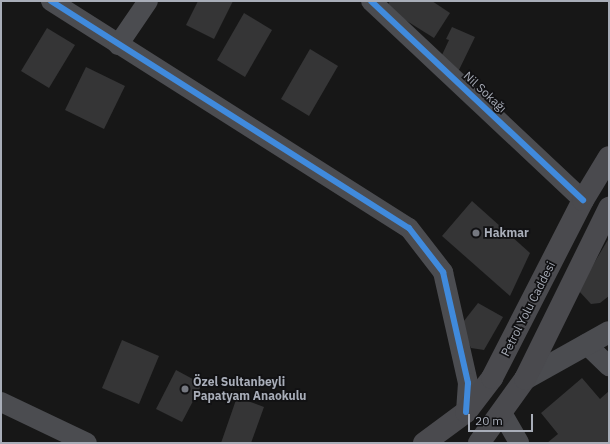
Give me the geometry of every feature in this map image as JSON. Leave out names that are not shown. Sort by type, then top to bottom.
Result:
[{"type":"main road","name":"Petrol Yolu Caddesi","points":[[424,443],[466,412],[492,378],[583,200],[609,157]]},
{"type":"main road","points":[[479,443],[525,380],[609,208]]},
{"type":"street","points":[[51,1],[118,45],[409,228],[443,272],[468,383],[466,412]]},
{"type":"street","points":[[118,45],[148,1]]},
{"type":"street","name":"Nil Sokağı","points":[[371,1],[583,200]]},
{"type":"street","points":[[525,380],[609,332]]},
{"type":"street","points":[[586,344],[609,366]]},
{"type":"street","points":[[1,402],[87,443]]},
{"type":"street","points":[[502,413],[520,443]]},
{"type":"building","points":[[198,1],[233,1],[214,39],[186,25]]},
{"type":"building","points":[[390,1],[432,1],[450,13],[434,38],[386,8]]},
{"type":"building","points":[[244,13],[272,30],[245,77],[217,60]]},
{"type":"building","points":[[452,27],[475,37],[458,72],[441,57],[449,40],[446,39]]},
{"type":"building","points":[[47,28],[75,45],[49,88],[21,71]]},
{"type":"building","points":[[310,49],[338,66],[309,116],[281,99]]},
{"type":"building","points":[[86,67],[125,86],[104,129],[65,110]]},
{"type":"building","points":[[472,201],[530,253],[510,296],[442,236]]},
{"type":"building","points":[[609,238],[609,296],[600,303],[591,304],[578,290]]},
{"type":"building","points":[[478,303],[503,317],[484,350],[471,348],[460,326]]},
{"type":"building","points":[[122,340],[159,356],[139,404],[102,388]]},
{"type":"building","points":[[176,370],[202,384],[182,422],[156,409]]},
{"type":"building","points":[[582,378],[600,399],[609,391],[609,443],[547,443],[558,434],[541,413]]},
{"type":"building","points":[[237,397],[264,407],[251,443],[221,443]]},
{"type":"cycle path","points":[[51,1],[409,228],[443,272],[468,383],[466,412]]},
{"type":"cycle path","points":[[371,1],[583,200]]},
{"type":"place","name":"Hakmar","points":[[476,233]]},
{"type":"place","name":"Özel Sultanbeyli Papatyam Anaokulu","points":[[185,389]]}]
